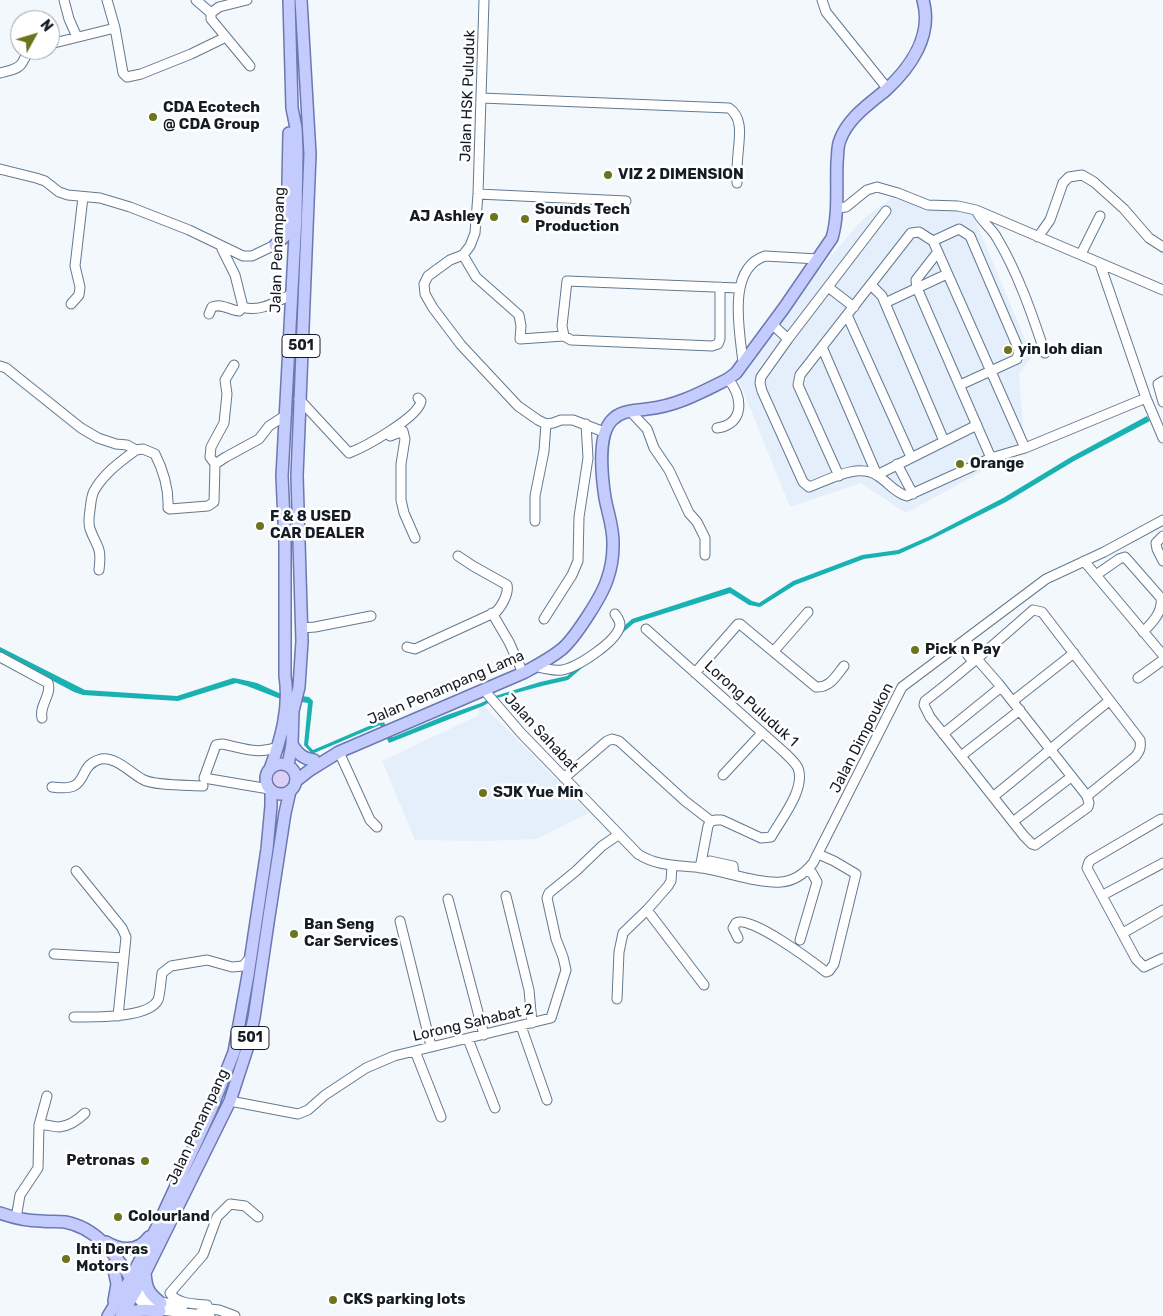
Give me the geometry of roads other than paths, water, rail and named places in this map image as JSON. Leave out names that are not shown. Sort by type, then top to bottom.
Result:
[{"type":"main road","name":"Jalan Penampang","points":[[290,0],[292,108],[296,128],[296,216],[282,476],[285,544],[285,676],[293,691]]},
{"type":"main road","name":"Jalan Penampang","points":[[270,768],[290,709],[302,628],[297,476],[310,163],[301,0]]},
{"type":"main road","points":[[604,432],[612,419],[630,411],[661,408],[677,404],[736,373],[832,238],[836,226],[839,141],[857,115],[887,88],[915,56],[923,38],[926,16],[922,0]]},
{"type":"main road","points":[[274,245],[287,233],[289,125],[292,108]]},
{"type":"main road","points":[[296,128],[298,130],[305,124],[307,111]]},
{"type":"main road","points":[[274,245],[286,249],[293,270]]},
{"type":"main road","name":"Jalan Penampang Lama","points":[[290,767],[335,753],[523,673],[570,642],[601,594],[607,581],[614,546],[612,526],[605,498],[603,468],[604,432]]},
{"type":"main road","name":"Jalan Penampang","points":[[290,709],[292,744],[290,767]]},
{"type":"main road","points":[[292,744],[301,756],[314,760]]},
{"type":"main road","name":"Jalan Penampang Lama","points":[[293,786],[310,770],[335,753]]},
{"type":"main road","points":[[278,764],[290,767],[295,774],[293,786],[280,794],[270,789],[266,778],[270,768],[278,764]]},
{"type":"main road","name":"Jalan Penampang","points":[[115,1314],[133,1286],[230,1101],[247,1050],[254,1018],[285,813],[293,786]]},
{"type":"main road","name":"Jalan Penampang","points":[[145,1263],[158,1225],[211,1110],[234,1052],[267,849],[271,806],[270,789]]},
{"type":"main road","points":[[0,1213],[16,1218],[65,1222],[90,1232],[122,1250],[134,1249],[146,1241],[158,1225]]},
{"type":"main road","points":[[74,1225],[94,1241],[113,1266],[133,1286]]},
{"type":"main road","points":[[100,1239],[133,1286]]},
{"type":"main road","points":[[145,1263],[145,1281],[150,1295],[160,1307]]},
{"type":"main road","points":[[113,1266],[117,1291],[115,1314],[160,1307]]},
{"type":"street","points":[[64,0],[69,19],[77,37]]},
{"type":"street","points":[[107,0],[115,28],[123,73],[127,77],[141,74],[226,37]]},
{"type":"street","points":[[196,0],[211,13],[211,19],[250,66]]},
{"type":"street","points":[[211,13],[220,6],[246,0]]},
{"type":"street","name":"Jalan HSK Puluduk","points":[[463,255],[470,246],[475,233],[484,0]]},
{"type":"street","points":[[822,0],[826,12],[887,88]]},
{"type":"street","points":[[60,41],[115,28]]},
{"type":"street","points":[[0,73],[21,66],[24,60]]},
{"type":"street","points":[[481,98],[729,108],[739,121],[740,130],[737,183]]},
{"type":"street","points":[[0,169],[36,178],[59,192],[68,195],[100,198],[130,207],[189,230],[248,257],[274,245]]},
{"type":"street","points":[[1038,237],[1050,220],[1063,182],[1074,175],[1082,175],[1101,188],[1124,209],[1149,238],[1163,247]]},
{"type":"street","points":[[837,208],[846,207],[867,190],[877,187],[928,205],[958,206],[984,212],[1163,290]]},
{"type":"street","points":[[478,194],[626,201]]},
{"type":"street","points":[[71,304],[79,294],[80,287],[75,266],[82,197]]},
{"type":"street","points":[[976,210],[980,218],[996,235],[1007,255],[1045,353]]},
{"type":"street","points":[[886,211],[761,377],[762,391],[803,482],[810,487],[839,476],[865,471],[876,474],[907,496],[991,458],[1025,448],[1146,398]]},
{"type":"street","points":[[1081,254],[1100,216]]},
{"type":"street","points":[[933,241],[959,229],[970,236],[1020,350],[1017,358],[960,385]]},
{"type":"street","points":[[839,476],[798,385],[800,375],[911,233],[919,232],[933,241],[1025,448]]},
{"type":"street","points":[[222,246],[235,275],[243,307]]},
{"type":"street","points":[[937,253],[916,280],[916,288],[991,458]]},
{"type":"street","points":[[604,432],[586,424],[567,419],[546,424],[518,406],[456,338],[432,308],[425,294],[424,284],[428,276],[450,260],[463,255],[476,277],[519,315],[521,326],[520,340],[564,336],[571,340],[712,346],[718,344],[720,339],[720,287]]},
{"type":"street","points":[[743,363],[738,288],[750,264],[757,258],[765,256],[818,259]]},
{"type":"street","points":[[793,259],[803,264],[809,271]]},
{"type":"street","points":[[1100,264],[1146,398],[1163,438]]},
{"type":"street","points":[[885,303],[947,274]]},
{"type":"street","points":[[564,336],[562,326],[567,281],[738,288]]},
{"type":"street","points":[[871,284],[879,292],[885,303],[944,441]]},
{"type":"street","points":[[828,287],[854,306]]},
{"type":"street","points":[[243,307],[250,310],[292,295]]},
{"type":"street","points":[[209,314],[212,307],[218,305],[235,311],[243,307]]},
{"type":"street","points":[[847,315],[911,457]]},
{"type":"street","points":[[772,324],[788,339]]},
{"type":"street","points":[[740,330],[745,340],[755,347]]},
{"type":"street","points":[[822,347],[876,474]]},
{"type":"street","points":[[99,570],[99,546],[90,529],[91,498],[94,490],[112,470],[136,450],[144,449],[155,454],[162,469],[168,508],[170,510],[208,506],[214,502],[216,464],[210,458],[211,447],[224,422],[227,394],[225,380],[234,365]]},
{"type":"street","points":[[0,366],[6,368],[71,421],[90,434],[116,444],[127,444],[136,450]]},
{"type":"street","points":[[716,428],[731,424],[737,416],[738,398],[734,386],[728,378]]},
{"type":"street","points":[[1163,381],[1158,384],[1163,402]]},
{"type":"street","points":[[299,398],[349,453],[409,417],[420,405],[421,400],[418,398]]},
{"type":"street","points":[[630,411],[647,429],[651,442],[669,470],[689,513],[705,538],[705,555]]},
{"type":"street","points":[[216,464],[259,439],[269,426],[286,415]]},
{"type":"street","points":[[535,521],[535,496],[544,451],[546,424]]},
{"type":"street","points":[[544,619],[572,575],[578,561],[579,517],[588,458],[586,424]]},
{"type":"street","points":[[876,474],[977,425]]},
{"type":"street","points":[[355,450],[362,450],[396,432],[403,431],[401,500],[404,513],[415,538]]},
{"type":"street","points":[[897,464],[913,494]]},
{"type":"street","name":"Jalan Dimpoukon","points":[[704,868],[769,882],[783,882],[794,879],[806,871],[818,854],[902,687],[963,643],[1036,586],[1163,520]]},
{"type":"street","points":[[1163,536],[1156,543],[1163,561]]},
{"type":"street","points":[[407,647],[415,648],[499,609],[508,587],[458,556]]},
{"type":"street","points":[[1096,575],[1125,557],[1162,598],[1162,603],[1154,621],[1143,632]]},
{"type":"street","points":[[1084,561],[1163,655]]},
{"type":"street","points":[[963,643],[970,658],[977,659],[1013,701],[1087,796],[1088,807],[1035,845],[1029,841],[943,734],[930,717],[924,705],[925,701],[977,659],[1033,610],[1042,612],[1140,740],[1140,749],[1135,757],[1087,796]]},
{"type":"street","points":[[774,651],[808,612]]},
{"type":"street","points":[[492,613],[509,642],[523,673]]},
{"type":"street","points":[[536,666],[561,670],[577,664],[597,652],[608,642],[620,626],[620,621],[615,614]]},
{"type":"street","points":[[302,628],[371,616]]},
{"type":"street","points":[[696,673],[738,624],[742,625],[816,687],[828,685],[844,666]]},
{"type":"street","name":"Lorong Puluduk 1","points":[[646,629],[785,753],[797,766],[800,780],[793,798],[771,837],[761,838],[722,820],[711,822]]},
{"type":"street","points":[[1013,701],[1074,653]]},
{"type":"street","points":[[0,657],[48,683],[50,690],[41,711],[42,718]]},
{"type":"street","points":[[1138,678],[1163,660]]},
{"type":"street","points":[[943,734],[1001,687]]},
{"type":"street","name":"Jalan Sahabat","points":[[484,690],[618,835],[644,858],[672,866],[704,868]]},
{"type":"street","points":[[994,796],[1109,701]]},
{"type":"street","points":[[961,756],[1020,710]]},
{"type":"street","points":[[723,775],[762,733]]},
{"type":"street","points":[[564,778],[607,741],[612,739],[619,741],[711,822],[708,826],[704,868]]},
{"type":"street","points":[[204,782],[216,745],[222,744],[256,752],[265,752],[278,748]]},
{"type":"street","points":[[335,753],[370,820],[377,827]]},
{"type":"street","points":[[52,787],[77,786],[85,771],[92,764],[103,759],[124,767],[143,780],[204,782],[270,789]]},
{"type":"street","points":[[1014,821],[1071,777]]},
{"type":"street","points":[[1161,819],[1089,862],[1087,868],[1103,894],[1136,959],[1144,967],[1163,958]]},
{"type":"street","name":"Lorong Sahabat 2","points":[[230,1101],[298,1114],[304,1112],[338,1086],[366,1068],[394,1056],[551,1018],[566,970],[556,939],[547,898],[549,893],[602,846],[618,835]]},
{"type":"street","points":[[738,938],[733,928],[736,923],[742,920],[792,947],[826,972],[829,971],[834,964],[856,874],[818,854]]},
{"type":"street","points":[[1103,894],[1163,863]]},
{"type":"street","points":[[616,1000],[619,952],[623,933],[668,886],[671,881],[672,866]]},
{"type":"street","points":[[76,870],[125,933],[118,1016]]},
{"type":"street","points":[[800,940],[816,882],[812,873],[806,871]]},
{"type":"street","points":[[506,896],[529,990],[532,1023]]},
{"type":"street","points":[[448,899],[484,1034]]},
{"type":"street","points":[[647,910],[704,985]]},
{"type":"street","points":[[1123,932],[1163,910]]},
{"type":"street","points":[[400,921],[431,1046]]},
{"type":"street","points":[[54,954],[124,958]]},
{"type":"street","points":[[74,1017],[118,1016],[140,1011],[156,1003],[162,973],[171,966],[210,960],[232,967],[243,966],[251,956]]},
{"type":"street","points":[[232,967],[242,978],[245,991]]},
{"type":"street","points":[[521,1026],[547,1100]]},
{"type":"street","points":[[468,1038],[495,1108]]},
{"type":"street","points":[[416,1051],[440,1116]]},
{"type":"street","points":[[16,1218],[20,1194],[38,1168],[39,1125],[48,1096]]},
{"type":"street","points":[[39,1125],[47,1124],[60,1127],[77,1120],[85,1113]]},
{"type":"street","points":[[207,1304],[188,1303],[172,1296],[170,1293],[203,1256],[217,1217],[230,1204],[245,1206],[258,1216]]},
{"type":"street","points":[[133,1286],[145,1306],[219,1310],[235,1316]]},
{"type":"street","points":[[160,1307],[210,1316]]},
{"type":"water","points":[[1147,416],[1150,421],[1074,461],[1006,502],[899,554],[864,559],[795,585],[760,607],[749,605],[730,593],[634,623],[568,680],[497,698],[483,706],[389,743],[380,725],[312,754],[304,745],[308,703],[278,698],[236,683],[178,701],[83,695],[0,653],[0,647],[85,690],[177,696],[233,678],[257,683],[279,693],[309,697],[313,701],[308,745],[313,750],[383,720],[391,737],[393,737],[495,696],[567,676],[632,619],[730,587],[752,601],[759,603],[793,581],[862,555],[898,550],[930,536],[1003,498],[1071,457]]},
{"type":"place","name":"CDA Ecotech @ CDA Group","points":[[153,117]]},
{"type":"place","name":"VIZ 2 DIMENSION","points":[[608,175]]},
{"type":"place","name":"AJ Ashley","points":[[494,217]]},
{"type":"place","name":"Sounds Tech Production","points":[[525,219]]},
{"type":"place","name":"yin loh dian","points":[[1008,350]]},
{"type":"place","name":"Orange","points":[[960,464]]},
{"type":"place","name":"F & 8 USED CAR DEALER","points":[[260,526]]},
{"type":"place","name":"Pick n Pay","points":[[915,650]]},
{"type":"place","name":"SJK Yue Min","points":[[483,793]]},
{"type":"place","name":"Ban Seng Car Services","points":[[294,934]]},
{"type":"place","name":"Petronas","points":[[145,1161]]},
{"type":"place","name":"Colourland","points":[[118,1217]]},
{"type":"place","name":"Inti Deras Motors","points":[[66,1259]]},
{"type":"place","name":"CKS parking lots","points":[[333,1300]]}]
